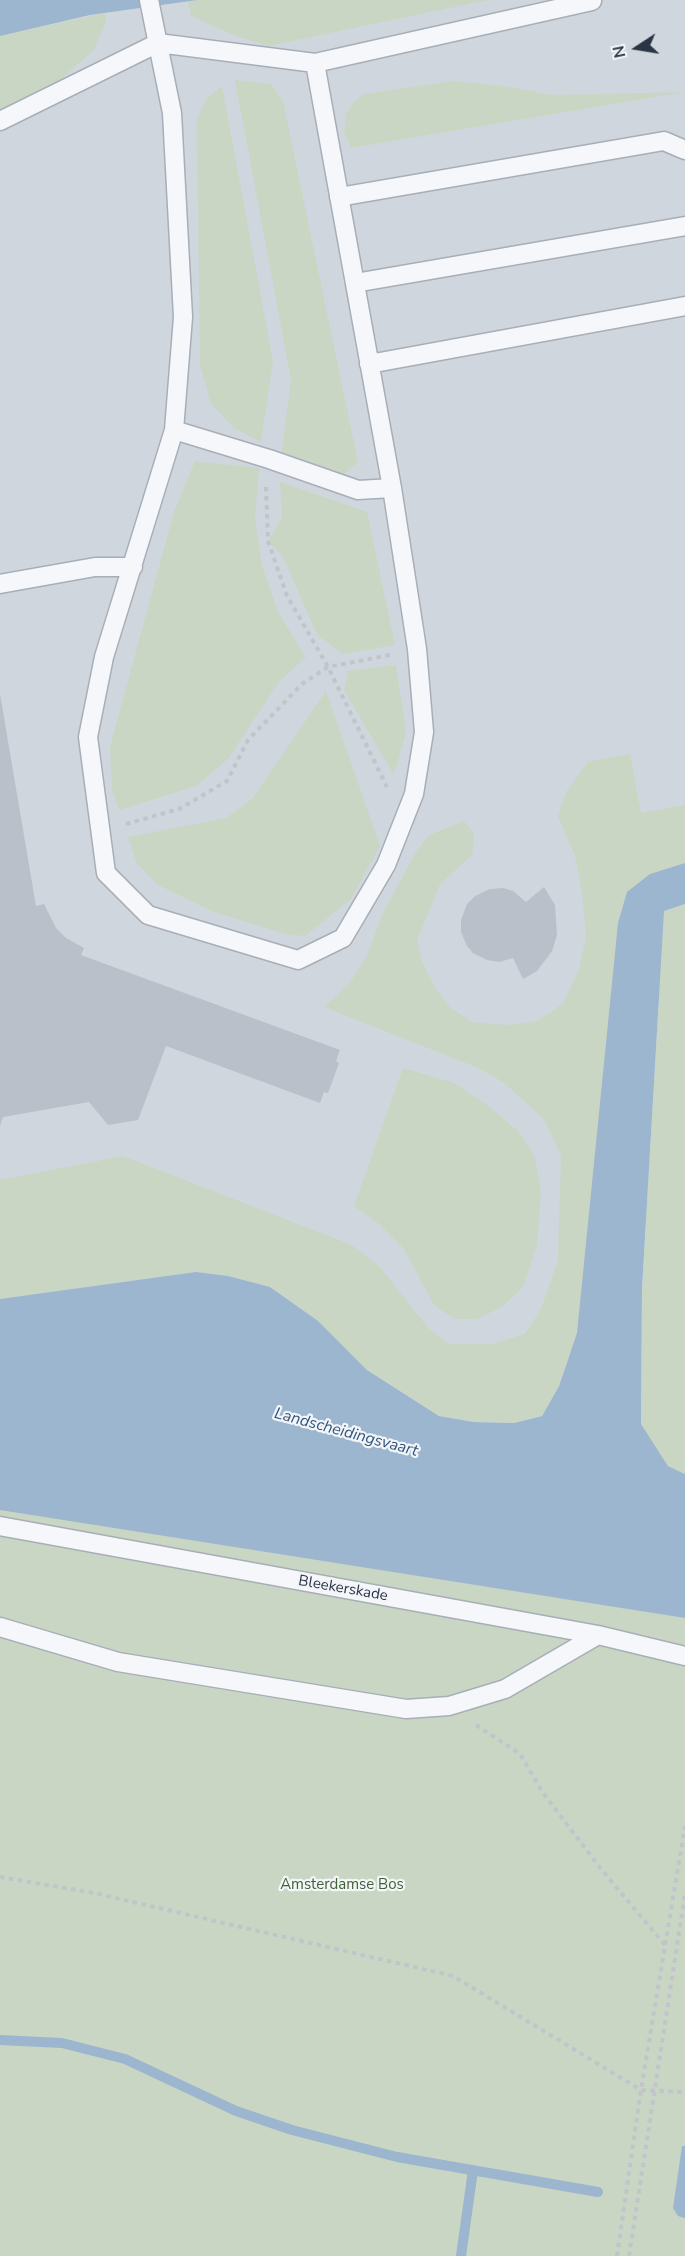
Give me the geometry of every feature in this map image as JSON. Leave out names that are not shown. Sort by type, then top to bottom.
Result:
[{"type":"lane","points":[[0,121],[158,43],[315,63],[592,1]]},
{"type":"lane","points":[[150,8],[172,113],[183,317],[174,430],[104,657],[88,737],[106,873],[148,915],[298,960],[343,938],[386,865],[414,794],[424,732],[417,649],[392,488],[315,63]]},
{"type":"lane","points":[[339,197],[664,141],[685,150]]},
{"type":"lane","points":[[355,283],[683,224]]},
{"type":"lane","points":[[369,364],[685,306]]},
{"type":"lane","points":[[174,430],[269,459],[358,490],[392,488]]},
{"type":"lane","points":[[0,584],[95,567],[133,567]]},
{"type":"lane","name":"Bleekerskade","points":[[0,1526],[598,1635],[685,1656]]},
{"type":"lane","points":[[0,1627],[118,1662],[405,1709],[448,1706],[504,1689],[598,1635]]},
{"type":"path","points":[[269,459],[264,495],[268,541],[287,596],[328,667],[387,787],[414,794]]},
{"type":"path","points":[[100,831],[179,809],[227,781],[248,740],[302,684],[328,667],[417,649]]},
{"type":"path","points":[[448,1706],[520,1754],[543,1793],[601,1869],[666,1945]]},
{"type":"path","points":[[617,2256],[641,2090],[685,1826]]},
{"type":"path","points":[[0,1877],[94,1893],[453,1976],[641,2090],[685,2092]]},
{"type":"path","points":[[629,2256],[652,2092],[685,1894]]},
{"type":"shaded area","points":[[0,0],[685,0],[685,877],[588,1352],[0,1346]]},
{"type":"green space","points":[[488,0],[268,46],[236,36],[191,16],[188,1]]},
{"type":"green space","points":[[105,13],[106,23],[93,51],[52,87],[0,117],[0,36]]},
{"type":"green space","points":[[235,80],[271,84],[283,101],[358,462],[342,476],[281,457],[291,380]]},
{"type":"green space","points":[[453,81],[503,86],[552,95],[685,92],[351,148],[344,132],[346,114],[353,103],[364,94]]},
{"type":"green space","points":[[222,86],[273,361],[261,442],[234,428],[211,404],[200,364],[197,120],[206,99]]},
{"type":"green space","points":[[195,461],[259,468],[255,519],[262,566],[279,614],[306,657],[278,683],[228,759],[196,786],[119,810],[112,789],[110,747],[174,512]]},
{"type":"green space","points":[[280,482],[367,512],[395,645],[342,654],[317,634],[283,557],[268,541],[282,517]]},
{"type":"green space","points":[[396,665],[406,732],[394,775],[344,690],[348,671]]},
{"type":"green space","points":[[326,691],[380,846],[351,899],[305,936],[286,934],[214,912],[156,884],[136,862],[128,837],[226,818],[252,799]]},
{"type":"green space","points":[[630,754],[641,813],[685,805],[685,863],[650,874],[577,1333],[559,1386],[542,1416],[514,1423],[474,1422],[439,1416],[367,1370],[318,1321],[271,1287],[228,1276],[196,1272],[0,1299],[0,1180],[123,1156],[352,1245],[380,1267],[429,1329],[449,1344],[492,1344],[525,1334],[541,1309],[558,1260],[561,1156],[544,1119],[503,1082],[476,1067],[324,1007],[349,984],[367,956],[382,915],[416,852],[429,835],[464,821],[474,834],[472,855],[440,884],[417,940],[422,962],[434,986],[450,1007],[472,1022],[507,1025],[537,1021],[563,1004],[579,969],[586,937],[582,893],[575,856],[558,816],[566,792],[588,762]]},
{"type":"green space","points":[[685,904],[685,1474],[668,1466],[641,1425],[642,1289],[664,910]]},
{"type":"green space","points":[[403,1068],[454,1083],[486,1104],[518,1131],[534,1155],[541,1193],[537,1245],[523,1287],[503,1306],[478,1319],[455,1319],[434,1305],[404,1249],[379,1224],[354,1206]]},
{"type":"green space","name":"Amsterdamse Bos","points":[[0,1474],[685,1582],[685,2256],[0,2256]]},
{"type":"water","points":[[0,0],[197,0],[90,15],[0,36]]},
{"type":"water","name":"Landscheidingsvaart","points":[[685,863],[685,904],[664,911],[642,1289],[641,1424],[668,1466],[685,1474],[685,1618],[0,1510],[0,1299],[196,1272],[228,1276],[270,1287],[318,1321],[367,1370],[439,1416],[474,1422],[514,1423],[542,1416],[559,1386],[577,1333],[618,923],[627,892],[650,874]]},
{"type":"water","points":[[682,2146],[685,2146],[685,2218],[678,2216],[673,2208]]},
{"type":"building","points":[[0,694],[36,906],[44,904],[56,928],[66,938],[84,948],[81,955],[340,1050],[336,1061],[339,1063],[328,1093],[324,1092],[320,1103],[166,1046],[138,1120],[108,1125],[89,1102],[3,1117],[0,1126]]},
{"type":"building","points":[[544,887],[555,905],[557,935],[552,951],[537,971],[523,979],[513,958],[499,962],[487,960],[473,953],[467,946],[461,932],[461,920],[467,904],[475,896],[490,889],[503,888],[513,891],[526,902]]},
{"type":"waterway","points":[[0,2040],[62,2043],[125,2059],[236,2111],[292,2130],[397,2157],[598,2192]]},
{"type":"waterway","points":[[461,2256],[473,2170]]}]
